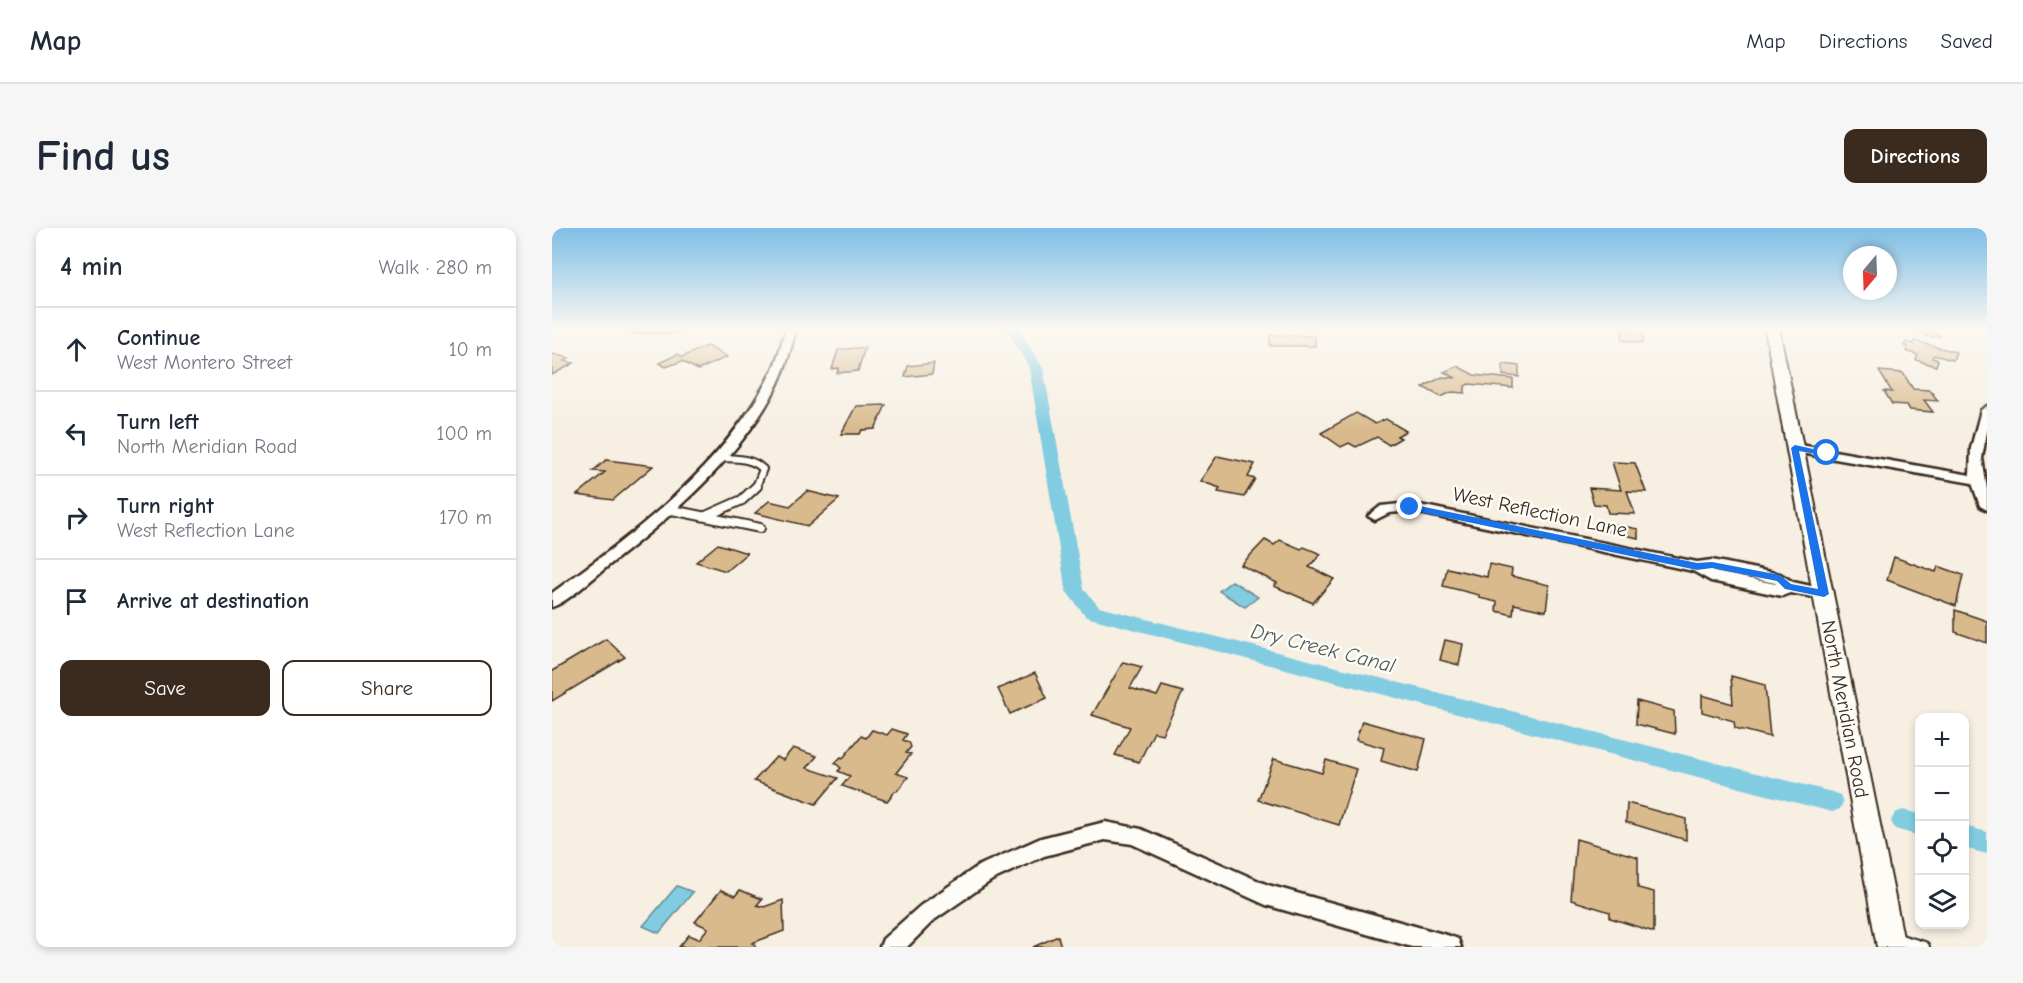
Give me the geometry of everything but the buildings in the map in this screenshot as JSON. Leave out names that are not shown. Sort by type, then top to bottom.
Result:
[{"type":"street","points":[[552,601],[643,531],[719,458],[747,424],[766,395],[781,363]]},
{"type":"street","name":"North Meridian Road","points":[[1778,363],[1890,942]]},
{"type":"street","points":[[1987,410],[1975,457],[1976,480],[1987,506]]},
{"type":"street","points":[[1795,448],[1976,480]]},
{"type":"street","name":"West Reflection Lane","points":[[1375,516],[1386,509],[1410,507],[1697,567],[1711,576],[1782,591],[1788,586],[1824,594]]},
{"type":"street","points":[[891,947],[927,914],[985,873],[1041,847],[1105,831],[1134,835],[1266,895],[1450,947]]},
{"type":"lane","points":[[706,516],[750,495],[760,485],[762,477],[763,469],[759,464],[741,459],[719,458]]},
{"type":"lane","points":[[668,508],[760,528]]},
{"type":"lane","points":[[1890,942],[1924,947]]},
{"type":"water","points":[[1232,581],[1258,597],[1245,607],[1219,591]]},
{"type":"water","points":[[677,886],[693,892],[659,933],[643,926]]},
{"type":"waterway","name":"Dry Creek Canal","points":[[1033,363],[1036,368],[1075,591],[1093,612],[1832,802]]},
{"type":"waterway","name":"Dry Creek Canal","points":[[1903,821],[1915,824]]},
{"type":"waterway","name":"Dry Creek Canal","points":[[1969,838],[1987,843]]},
{"type":"route","points":[[1410,507],[1697,567],[1712,565],[1780,579],[1788,586],[1824,594],[1795,448],[1827,453]]}]
